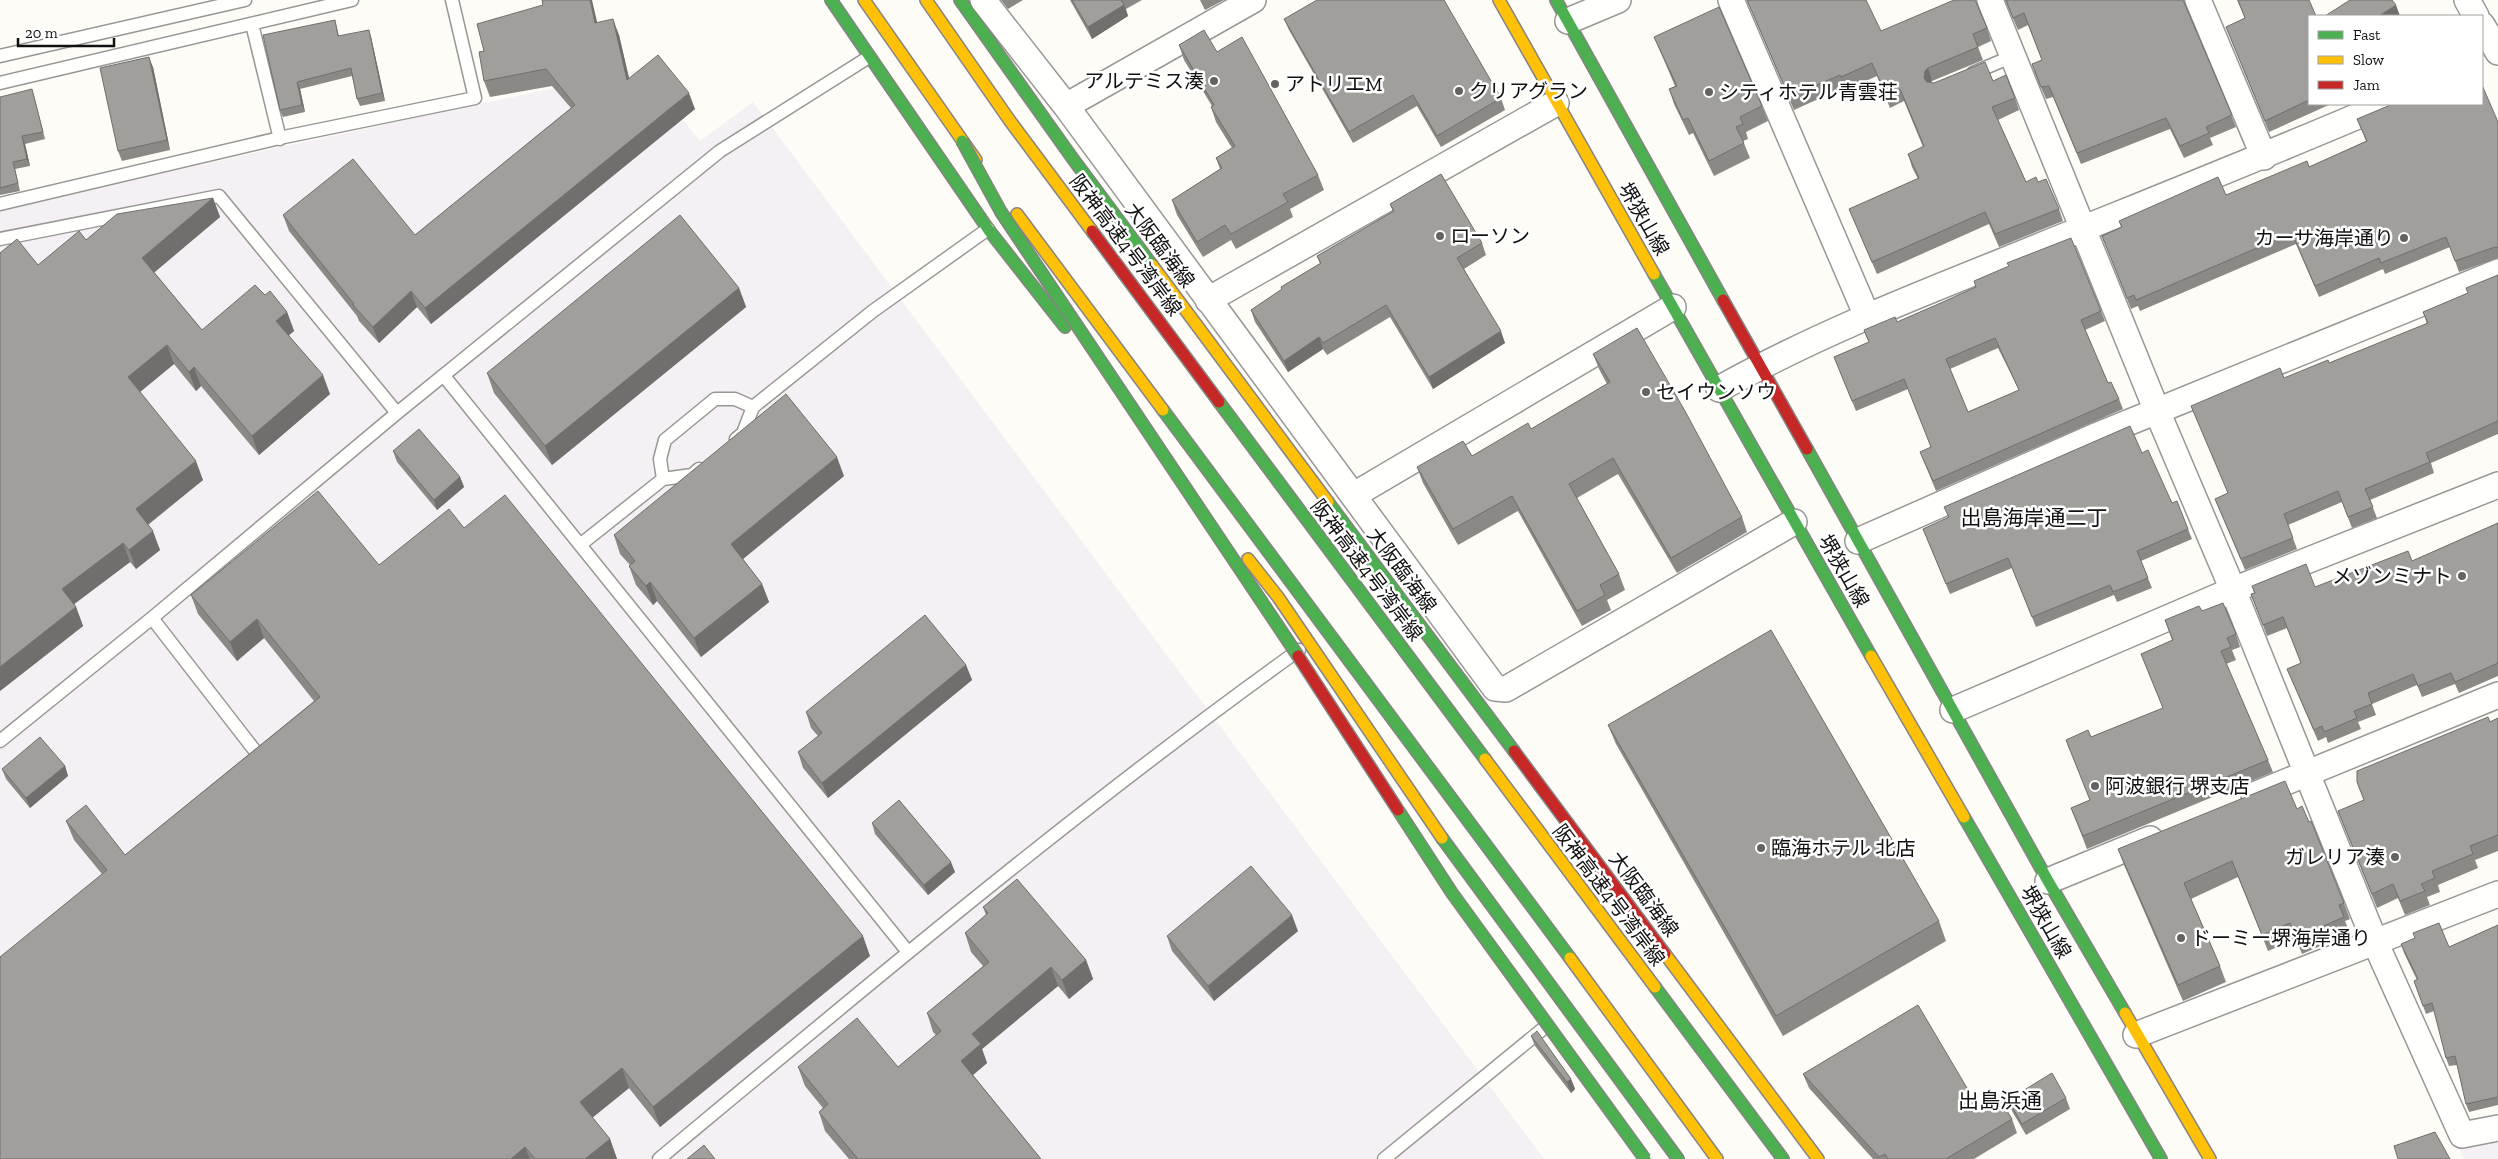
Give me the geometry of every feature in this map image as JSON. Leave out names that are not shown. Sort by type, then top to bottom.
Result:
[{"type":"main road","points":[[831,0],[988,229],[1278,598],[1464,871],[1678,1159]]},
{"type":"main road","points":[[864,0],[962,141],[1383,704],[1717,1159]]},
{"type":"main road","name":"阪神高速4号湾岸線","points":[[926,0],[1016,129],[1783,1159]]},
{"type":"main road","name":"大阪臨海線","points":[[960,0],[1073,159],[1818,1159]]},
{"type":"main road","name":"堺狭山線","points":[[1499,0],[1794,522],[2161,1159]]},
{"type":"main road","name":"堺狭山線","points":[[1562,11],[2048,882],[2210,1159]]},
{"type":"main road","points":[[962,141],[1001,212],[1261,598],[1452,893],[1645,1159]]},
{"type":"main road","points":[[1666,1002],[1794,1159]]},
{"type":"street","points":[[982,0],[1066,106],[1495,688],[1506,689],[1794,522]]},
{"type":"street","points":[[1066,106],[1253,0]]},
{"type":"street","points":[[1562,11],[1618,0]]},
{"type":"street","points":[[1731,0],[1867,316]]},
{"type":"street","points":[[1990,0],[2157,411],[2234,590],[2375,942],[2462,1135],[2498,1128]]},
{"type":"street","points":[[2198,0],[2264,157]]},
{"type":"street","points":[[2467,0],[2475,15]]},
{"type":"street","points":[[2483,27],[2498,54],[2483,62]]},
{"type":"street","points":[[1208,300],[1556,103]]},
{"type":"street","points":[[1719,389],[1760,366],[1867,316],[2264,157],[2384,105]]},
{"type":"street","points":[[1858,540],[2157,411],[2498,272]]},
{"type":"street","points":[[1354,495],[1673,307]]},
{"type":"street","points":[[1953,710],[2234,590],[2498,485]]},
{"type":"street","points":[[2234,804],[2498,695]]},
{"type":"street","points":[[2048,882],[2171,830]]},
{"type":"street","points":[[2136,1035],[2498,894]]},
{"type":"lane","points":[[0,56],[245,0]]},
{"type":"lane","points":[[0,83],[352,0]]},
{"type":"lane","points":[[0,204],[280,138],[475,98],[452,0]]},
{"type":"lane","points":[[252,24],[280,138]]},
{"type":"lane","points":[[1962,77],[2013,56]]},
{"type":"lane","points":[[0,741],[152,618],[397,413],[720,151],[869,57]]},
{"type":"lane","points":[[0,239],[219,196],[397,413]]},
{"type":"lane","points":[[729,445],[743,433],[754,407],[874,310],[988,229]]},
{"type":"lane","points":[[444,376],[908,952]]},
{"type":"lane","points":[[663,479],[660,459],[665,440],[715,399],[735,399],[754,407]]},
{"type":"lane","points":[[580,545],[663,479],[692,475],[707,463]]},
{"type":"lane","points":[[152,618],[259,756]]},
{"type":"lane","points":[[659,1159],[908,952],[1189,729],[1309,643]]},
{"type":"lane","points":[[1384,1159],[1567,1010]]},
{"type":"shaded area","points":[[642,69],[700,141],[753,102],[1544,1159],[0,1159],[0,211],[267,150]]},
{"type":"shaded area","points":[[2498,1136],[2498,1159],[2464,1159],[2457,1144]]},
{"type":"building","points":[[542,0],[590,0],[595,23],[613,19],[627,80],[658,55],[689,93],[425,308],[411,291],[373,327],[353,305],[283,215],[353,159],[415,235],[575,105],[546,69],[484,81],[479,52],[484,51],[477,24],[543,5]]},
{"type":"building","points":[[1072,0],[1121,0],[1124,5],[1088,27]]},
{"type":"building","points":[[1317,0],[1444,0],[1501,98],[1437,136],[1413,95],[1349,132],[1284,19]]},
{"type":"building","points":[[1747,0],[1866,0],[1881,31],[1954,0],[1975,0],[1987,28],[1973,34],[1978,47],[1928,68],[1925,71],[1924,78],[1927,82],[1934,83],[1985,62],[1993,81],[2006,75],[2015,98],[1992,107],[2026,182],[2036,177],[2038,182],[2046,179],[2059,209],[1995,234],[1985,212],[1872,262],[1849,209],[1919,178],[1908,154],[1924,146],[1900,89],[1886,95],[1872,63],[1789,97]]},
{"type":"building","points":[[2006,0],[2183,0],[2232,115],[2206,127],[2209,133],[2180,146],[2166,118],[2077,153],[2049,86],[2041,87],[2032,64],[2042,60],[2024,13],[2013,18]]},
{"type":"building","points":[[2238,0],[2309,0],[2316,15],[2308,15],[2308,100],[2265,121],[2226,27],[2245,18]]},
{"type":"building","points":[[2350,0],[2392,0],[2396,5],[2381,15],[2327,15]]},
{"type":"building","points":[[1719,7],[1762,106],[1740,117],[1743,124],[1736,127],[1744,143],[1709,161],[1688,118],[1683,120],[1669,89],[1677,86],[1654,37]]},
{"type":"building","points":[[335,20],[338,36],[369,30],[382,93],[357,99],[351,68],[297,82],[302,105],[280,110],[263,35]]},
{"type":"building","points":[[1204,30],[1217,52],[1242,37],[1318,175],[1283,194],[1288,202],[1231,234],[1225,225],[1197,242],[1172,200],[1222,168],[1216,158],[1235,146],[1211,107],[1214,105],[1179,45]]},
{"type":"building","points":[[149,57],[167,140],[118,151],[100,68]]},
{"type":"building","points":[[2483,87],[2498,122],[2498,248],[2495,247],[2455,261],[2446,237],[2381,263],[2379,258],[2315,286],[2292,233],[2136,300],[2134,295],[2127,298],[2102,236],[2122,227],[2119,221],[2218,177],[2226,195],[2307,161],[2309,167],[2367,141],[2357,119],[2388,106],[2483,105]]},
{"type":"building","points":[[32,89],[43,132],[22,136],[27,159],[13,162],[18,183],[0,188],[0,97]]},
{"type":"building","points":[[1441,174],[1482,243],[1457,258],[1501,331],[1429,377],[1386,305],[1323,343],[1319,337],[1284,361],[1251,310],[1282,289],[1281,287],[1321,263],[1317,256],[1394,211],[1390,204]]},
{"type":"building","points":[[213,198],[142,258],[202,330],[255,285],[265,295],[270,291],[287,312],[276,321],[323,375],[252,436],[194,367],[189,372],[167,345],[128,377],[196,461],[136,509],[153,531],[129,550],[123,543],[62,589],[76,607],[0,667],[0,253],[17,239],[38,265],[79,231],[86,240],[117,214]]},
{"type":"building","points":[[680,215],[739,288],[545,446],[487,373]]},
{"type":"building","points":[[2071,238],[2101,311],[2081,320],[2108,383],[2111,382],[2119,399],[1933,481],[1920,452],[1931,447],[1904,379],[1852,401],[1834,357],[1869,342],[1864,330],[1895,317],[1897,322],[1976,287],[1974,281],[2009,266],[2007,263]],"holes":[[[1995,338],[2019,390],[1968,412],[1946,359]]]},
{"type":"building","points":[[2498,275],[2498,421],[2426,453],[2430,462],[2365,489],[2373,507],[2348,517],[2338,491],[2284,514],[2293,538],[2241,559],[2215,499],[2228,493],[2191,406],[2280,368],[2284,378],[2328,360],[2329,363],[2428,323],[2423,312],[2468,293],[2466,288]]},
{"type":"building","points":[[1637,328],[1685,411],[1742,517],[1671,558],[1613,458],[1569,484],[1619,574],[1600,585],[1605,595],[1577,611],[1512,496],[1453,529],[1417,467],[1463,441],[1472,456],[1528,423],[1531,429],[1610,382],[1593,354]]},
{"type":"building","points":[[786,394],[837,457],[731,544],[762,584],[694,638],[650,582],[646,586],[629,566],[635,561],[614,535]]},
{"type":"building","points":[[2130,426],[2142,453],[2148,450],[2172,503],[2177,501],[2188,529],[2137,551],[2148,578],[2113,592],[2110,585],[2032,617],[2008,558],[1946,584],[1923,529],[1949,517],[1944,507]]},
{"type":"building","points":[[419,429],[460,477],[434,500],[393,451]]},
{"type":"building","points":[[318,491],[379,565],[449,509],[464,528],[505,495],[863,936],[653,1107],[622,1068],[580,1102],[610,1139],[585,1159],[535,1159],[525,1147],[511,1159],[0,1159],[0,957],[107,870],[66,821],[86,805],[125,855],[320,697],[257,619],[230,642],[191,595]]},
{"type":"building","points":[[2498,523],[2498,663],[2455,682],[2451,673],[2418,686],[2413,674],[2368,693],[2372,704],[2354,711],[2357,718],[2324,732],[2322,726],[2314,730],[2287,669],[2301,663],[2283,617],[2263,625],[2251,594],[2255,593],[2252,586],[2306,564],[2315,587],[2408,551],[2412,561]]},
{"type":"building","points":[[2223,603],[2236,634],[2227,638],[2231,647],[2221,651],[2268,760],[2083,836],[2071,808],[2090,800],[2066,740],[2088,730],[2091,737],[2163,708],[2141,654],[2173,640],[2165,620],[2199,606],[2202,611]]},
{"type":"building","points":[[925,615],[966,665],[822,783],[798,752],[822,733],[806,712]]},
{"type":"building","points":[[1771,630],[1939,921],[1776,1016],[1608,725]]},
{"type":"building","points":[[2488,717],[2490,722],[2498,718],[2498,835],[2470,846],[2473,854],[2432,871],[2435,878],[2421,884],[2425,891],[2400,901],[2393,884],[2372,894],[2338,811],[2364,800],[2357,782],[2357,771]]},
{"type":"building","points":[[40,737],[65,766],[26,798],[2,769]]},
{"type":"building","points":[[2285,781],[2297,809],[2302,806],[2309,822],[2311,821],[2344,903],[2339,905],[2344,917],[2296,938],[2290,923],[2262,935],[2232,861],[2184,883],[2220,966],[2178,985],[2118,849]]},
{"type":"building","points":[[899,800],[951,862],[924,885],[872,823]]},
{"type":"building","points":[[1251,866],[1292,915],[1208,986],[1167,936]]},
{"type":"building","points":[[1017,879],[1086,960],[1062,980],[1051,967],[972,1034],[981,1044],[961,1061],[1041,1159],[858,1159],[819,1112],[828,1104],[798,1067],[857,1018],[898,1067],[941,1031],[927,1013],[989,962],[965,933],[988,913],[983,907]]},
{"type":"building","points":[[2439,923],[2449,947],[2498,925],[2498,1097],[2466,1104],[2455,1056],[2446,1058],[2432,1003],[2423,1006],[2414,981],[2418,979],[2401,944],[2415,938],[2413,933]]},
{"type":"building","points":[[1918,1005],[1980,1110],[1999,1098],[2012,1119],[1946,1159],[1888,1159],[1885,1154],[1879,1157],[1803,1074]]},
{"type":"building","points":[[1537,1031],[1571,1079],[1567,1082],[1531,1036]]},
{"type":"building","points":[[2052,1073],[2066,1098],[2022,1124],[2008,1100]]},
{"type":"building","points":[[2435,1132],[2450,1159],[2398,1159],[2394,1146]]},
{"type":"building","points":[[704,1145],[715,1159],[687,1159]]},
{"type":"traffic: fast","points":[[831,0],[988,229],[1065,327]]},
{"type":"traffic: fast","points":[[960,0],[1073,159],[1152,265]]},
{"type":"traffic: fast","points":[[1556,0],[1723,300]]},
{"type":"traffic: fast","points":[[962,141],[1001,212],[1298,656]]},
{"type":"traffic: fast","points":[[1654,274],[1871,656]]},
{"type":"traffic: fast","points":[[1219,402],[1485,759]]},
{"type":"traffic: fast","points":[[1163,410],[1570,958]]},
{"type":"traffic: fast","points":[[1807,449],[2048,881],[2125,1013]]},
{"type":"traffic: fast","points":[[1328,502],[1514,751]]},
{"type":"traffic: fast","points":[[1398,810],[1452,893],[1645,1159]]},
{"type":"traffic: fast","points":[[1964,817],[2161,1159]]},
{"type":"traffic: fast","points":[[1442,838],[1678,1159]]},
{"type":"traffic: fast","points":[[1655,987],[1783,1159]]},
{"type":"traffic: slow","points":[[864,0],[976,160]]},
{"type":"traffic: slow","points":[[926,0],[1010,121],[1092,231]]},
{"type":"traffic: slow","points":[[1499,0],[1654,274]]},
{"type":"traffic: slow","points":[[1017,214],[1163,410]]},
{"type":"traffic: slow","points":[[1152,265],[1328,502]]},
{"type":"traffic: slow","points":[[1248,559],[1278,597],[1442,838]]},
{"type":"traffic: slow","points":[[1871,656],[1964,817]]},
{"type":"traffic: slow","points":[[1485,759],[1655,987]]},
{"type":"traffic: slow","points":[[1665,954],[1818,1159]]},
{"type":"traffic: slow","points":[[1570,958],[1717,1159]]},
{"type":"traffic: slow","points":[[2125,1013],[2210,1159]]},
{"type":"traffic: jam","points":[[1092,231],[1219,402]]},
{"type":"traffic: jam","points":[[1723,300],[1807,449]]},
{"type":"traffic: jam","points":[[1298,656],[1398,810]]},
{"type":"traffic: jam","points":[[1514,751],[1665,954]]},
{"type":"place","name":"アルテミス湊","points":[[1214,81]]},
{"type":"place","name":"アトリエM","points":[[1275,84]]},
{"type":"place","name":"クリアグラン","points":[[1459,91]]},
{"type":"place","name":"シティホテル青雲荘","points":[[1709,92]]},
{"type":"place","name":"ローソン","points":[[1440,236]]},
{"type":"place","name":"カーサ海岸通り","points":[[2404,238]]},
{"type":"place","name":"セイウンソウ","points":[[1646,392]]},
{"type":"place","name":"メゾンミナト","points":[[2462,576]]},
{"type":"place","name":"阿波銀行 堺支店","points":[[2095,786]]},
{"type":"place","name":"臨海ホテル 北店","points":[[1761,848]]},
{"type":"place","name":"ガレリア湊","points":[[2395,857]]},
{"type":"place","name":"ドーミー堺海岸通り","points":[[2181,938]]},
{"type":"district","name":"出島海岸通二丁","points":[[2034,517]]},
{"type":"district","name":"出島浜通","points":[[2000,1100]]}]
